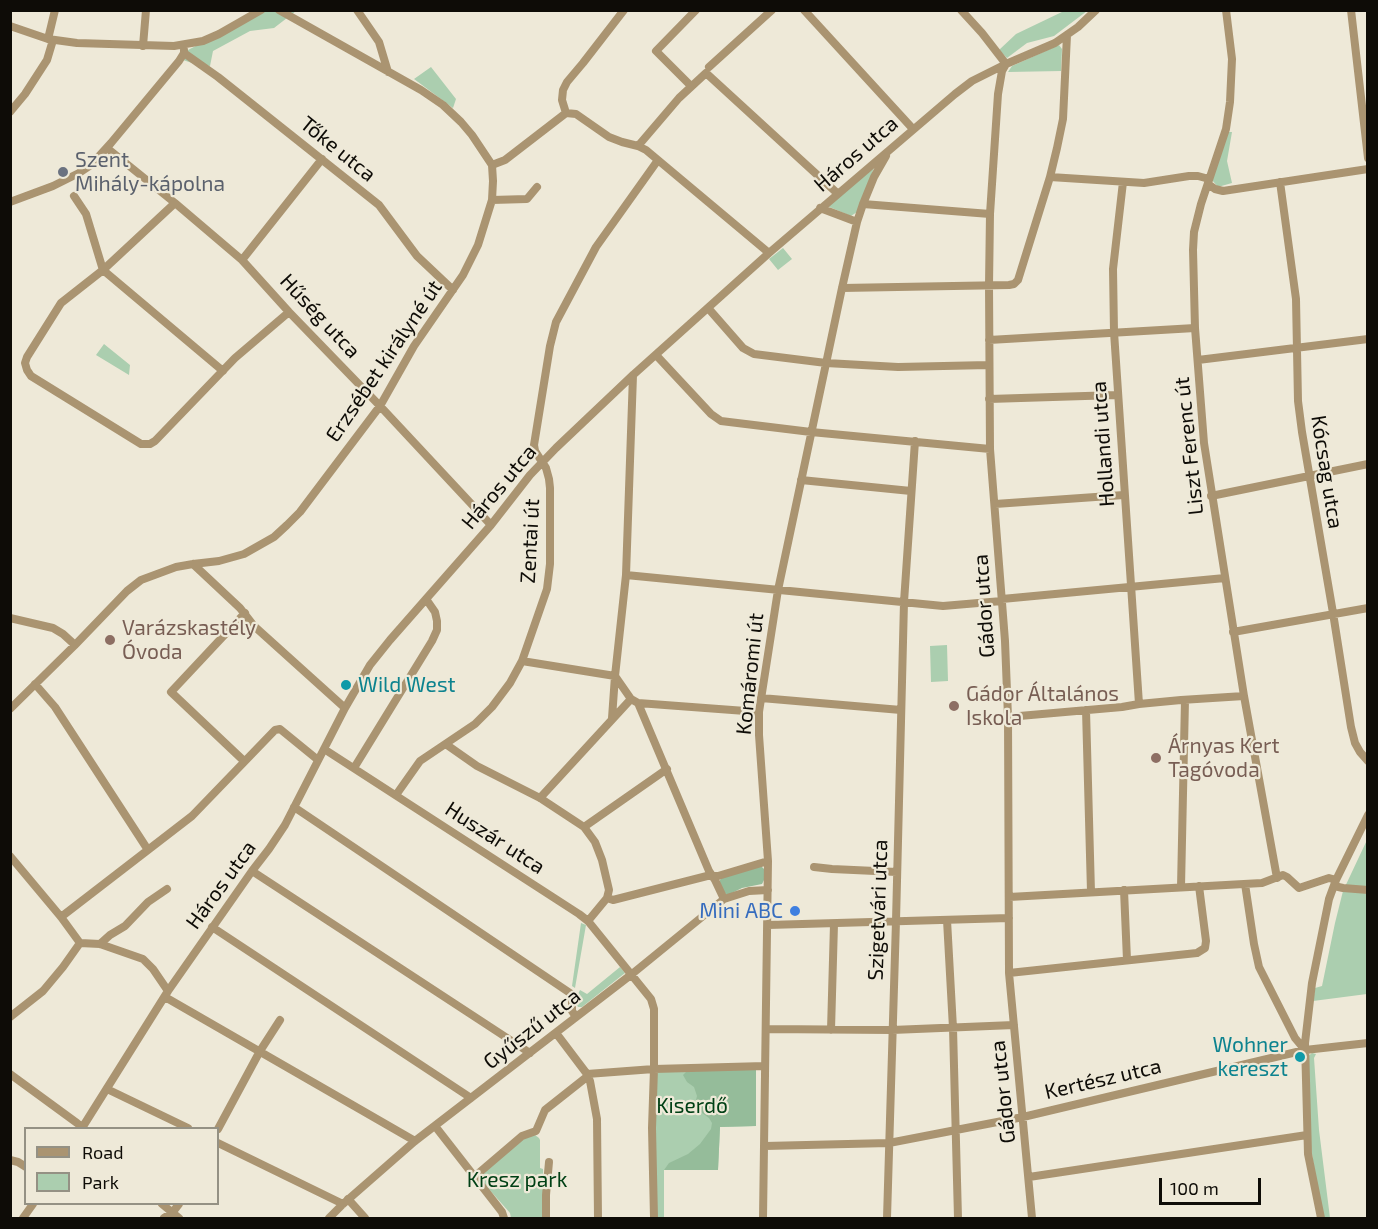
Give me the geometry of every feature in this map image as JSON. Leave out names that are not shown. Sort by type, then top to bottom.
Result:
[{"type":"street","points":[[10,112],[47,60],[55,10]]},
{"type":"street","points":[[143,46],[146,10]]},
{"type":"street","points":[[10,27],[50,39],[77,43],[184,49],[210,38],[261,10]]},
{"type":"street","points":[[279,10],[421,90],[447,109],[472,135],[492,165],[506,160],[566,113],[576,114],[609,136],[646,150],[769,253]]},
{"type":"street","points":[[357,10],[379,42],[388,72]]},
{"type":"street","points":[[566,113],[562,100],[567,82],[624,10]]},
{"type":"street","points":[[691,86],[656,51],[696,10]]},
{"type":"street","points":[[638,146],[691,86],[772,10]]},
{"type":"street","points":[[804,10],[913,129]]},
{"type":"street","points":[[962,10],[1006,64]]},
{"type":"street","name":"Háros utca","points":[[83,1127],[166,994],[285,825],[345,708],[377,657],[491,525],[530,475],[633,375],[820,208],[913,129],[972,81],[1055,42],[1067,35],[1096,10]]},
{"type":"street","name":"Liszt Ferenc út","points":[[1226,10],[1232,59],[1230,102],[1226,129],[1194,232],[1195,328],[1204,443],[1233,632],[1277,878]]},
{"type":"street","points":[[1350,10],[1368,158]]},
{"type":"street","points":[[842,288],[1009,285],[1018,280],[1050,177],[1063,119],[1067,35]]},
{"type":"street","points":[[10,202],[41,192],[91,165],[107,148],[184,49]]},
{"type":"street","name":"Tőke utca","points":[[184,49],[378,205],[417,256],[453,290]]},
{"type":"street","name":"Gádor utca","points":[[1006,64],[1002,71],[998,94],[990,214],[990,449],[1002,600],[1008,717],[1009,973],[1032,1218]]},
{"type":"street","points":[[707,70],[837,194]]},
{"type":"street","name":"Hűség utca","points":[[107,148],[243,260],[491,525]]},
{"type":"street","name":"Komáromi út","points":[[763,1218],[768,861],[759,712],[778,590],[857,222],[874,177],[890,149]]},
{"type":"street","points":[[243,260],[322,159]]},
{"type":"street","name":"Zentai út","points":[[396,795],[420,761],[476,724],[492,707],[510,683],[522,661],[547,589],[550,564],[548,472],[535,451],[534,445],[555,322],[596,247],[658,160]]},
{"type":"street","name":"Erzsébet királyné út","points":[[10,709],[134,584],[176,567],[232,558],[259,547],[274,537],[300,512],[380,406],[414,346],[470,262],[478,245],[492,200],[492,165]]},
{"type":"street","points":[[1050,177],[1154,182],[1198,176],[1215,189],[1223,191],[1368,169]]},
{"type":"street","name":"Hollandi utca","points":[[1123,182],[1113,269],[1114,332],[1139,704]]},
{"type":"street","name":"Kócsag utca","points":[[1280,182],[1296,299],[1298,401],[1309,476],[1353,736],[1360,752],[1368,761]]},
{"type":"street","points":[[492,200],[527,199],[537,187]]},
{"type":"street","points":[[74,196],[86,214],[103,270],[223,371]]},
{"type":"street","points":[[175,203],[103,270],[61,303],[27,357],[27,370],[31,376],[141,444],[150,444],[236,358],[290,312]]},
{"type":"street","points":[[863,204],[990,214]]},
{"type":"street","points":[[820,208],[857,222]]},
{"type":"street","points":[[708,308],[743,348],[763,356],[826,363],[898,367],[989,365]]},
{"type":"street","points":[[990,340],[1195,328]]},
{"type":"street","points":[[1198,360],[1368,339]]},
{"type":"street","points":[[656,356],[716,418],[728,422],[990,449]]},
{"type":"street","points":[[612,718],[626,575],[633,375]]},
{"type":"street","points":[[989,399],[1118,395]]},
{"type":"street","name":"Szigetvári utca","points":[[887,1218],[904,602],[915,441]]},
{"type":"street","points":[[1212,495],[1368,464]]},
{"type":"street","points":[[801,480],[911,491]]},
{"type":"street","points":[[994,504],[1124,495]]},
{"type":"street","points":[[193,564],[240,608],[254,626],[345,708]]},
{"type":"street","points":[[626,575],[943,606],[1225,578]]},
{"type":"street","points":[[354,768],[437,630],[435,612],[426,599]]},
{"type":"street","points":[[1233,632],[1368,608]]},
{"type":"street","points":[[244,613],[171,692],[244,761]]},
{"type":"street","points":[[10,618],[53,628],[75,645]]},
{"type":"street","points":[[522,661],[615,676],[635,701],[667,770],[709,871],[724,899]]},
{"type":"street","points":[[35,684],[55,707],[148,850]]},
{"type":"street","points":[[1008,717],[1244,696]]},
{"type":"street","points":[[761,698],[901,710]]},
{"type":"street","points":[[1182,887],[1185,700]]},
{"type":"street","points":[[540,798],[612,718],[635,701],[759,712]]},
{"type":"street","points":[[1086,710],[1091,892]]},
{"type":"street","points":[[61,917],[192,816],[275,730],[280,729],[318,760]]},
{"type":"street","points":[[447,745],[477,766],[540,798],[584,827],[595,842],[609,891],[588,921]]},
{"type":"street","name":"Huszár utca","points":[[324,749],[579,914],[588,921],[632,974],[653,1004],[654,1218]]},
{"type":"street","points":[[584,827],[667,770]]},
{"type":"street","points":[[294,807],[570,993],[572,1011],[576,1017]]},
{"type":"street","points":[[1321,1218],[1311,1171],[1307,1135],[1305,1043],[1312,983],[1335,883],[1368,815]]},
{"type":"street","points":[[10,856],[80,943]]},
{"type":"street","points":[[606,898],[613,900],[707,876],[718,876],[768,861]]},
{"type":"street","points":[[814,867],[897,872]]},
{"type":"street","points":[[252,871],[530,1053]]},
{"type":"street","points":[[1009,897],[1262,883],[1285,875],[1299,888],[1327,878],[1343,888],[1368,890]]},
{"type":"street","points":[[1245,884],[1259,967],[1295,1038],[1305,1050]]},
{"type":"street","points":[[1009,973],[1197,953],[1205,948],[1206,941],[1199,886]]},
{"type":"street","points":[[100,944],[125,926],[148,902],[167,889]]},
{"type":"street","name":"Gyűszű utca","points":[[329,1218],[416,1141],[632,974],[724,899],[749,891],[768,890]]},
{"type":"street","points":[[1124,890],[1127,960]]},
{"type":"street","points":[[768,925],[1008,918]]},
{"type":"street","points":[[947,920],[958,1218]]},
{"type":"street","points":[[831,1030],[834,924]]},
{"type":"street","points":[[212,927],[471,1098]]},
{"type":"street","points":[[80,943],[100,944],[143,959],[153,969],[166,994],[416,1141]]},
{"type":"street","points":[[10,1017],[43,990],[80,943]]},
{"type":"street","points":[[219,1127],[260,1051],[280,1020]]},
{"type":"street","points":[[766,1029],[892,1030],[1014,1025]]},
{"type":"street","points":[[556,1033],[588,1075],[597,1119],[598,1218]]},
{"type":"street","name":"Kertész utca","points":[[765,1146],[889,1143],[1023,1116],[1305,1050],[1368,1042]]},
{"type":"street","points":[[474,1177],[522,1136],[536,1131],[545,1110],[588,1075],[654,1069],[765,1066]]},
{"type":"street","points":[[10,1074],[81,1127]]},
{"type":"street","points":[[107,1089],[186,1127]]},
{"type":"street","points":[[435,1126],[502,1212],[504,1218]]},
{"type":"street","points":[[1029,1177],[1307,1135]]},
{"type":"street","points":[[219,1143],[345,1202],[365,1218]]},
{"type":"street","points":[[10,1160],[24,1166]]},
{"type":"street","points":[[546,1218],[549,1162]]},
{"type":"street","points":[[23,1218],[32,1205]]},
{"type":"street","points":[[164,1205],[179,1218]]},
{"type":"street","points":[[164,1218],[172,1213],[178,1205]]},
{"type":"green space","points":[[263,11],[296,11],[274,28],[250,31],[213,51],[210,66],[183,60],[188,50]]},
{"type":"green space","points":[[1064,11],[1087,11],[1054,36],[1027,43],[1007,58],[999,50],[1016,34]]},
{"type":"green space","points":[[1059,45],[1062,49],[1061,71],[1008,72],[1012,66]]},
{"type":"green space","points":[[431,67],[456,99],[453,108],[414,79]]},
{"type":"green space","points":[[1228,132],[1232,132],[1227,161],[1232,183],[1218,187],[1212,180]]},
{"type":"green space","points":[[874,168],[857,212],[851,216],[827,206]]},
{"type":"green space","points":[[783,248],[792,259],[778,270],[769,259]]},
{"type":"green space","points":[[104,344],[130,365],[129,375],[96,355]]},
{"type":"green space","points":[[947,645],[948,681],[931,682],[930,646]]},
{"type":"green space","points":[[1367,840],[1367,994],[1313,1001],[1315,988],[1322,986],[1343,891]]},
{"type":"green space","points":[[761,866],[765,870],[762,884],[742,888],[730,894],[723,892],[720,883],[722,877]]},
{"type":"green space","points":[[581,923],[586,925],[575,988],[572,986]]},
{"type":"green space","points":[[620,967],[625,973],[582,1007],[578,1007],[576,998],[580,990],[587,994]]},
{"type":"green space","points":[[1312,1053],[1316,1054],[1314,1058],[1319,1130],[1330,1218],[1322,1218],[1309,1135],[1307,1057]]},
{"type":"green space","name":"Kiserdő","points":[[756,1069],[756,1126],[720,1127],[718,1170],[664,1170],[664,1218],[656,1218],[654,1128],[658,1071]]},
{"type":"green space","points":[[756,1069],[756,1126],[720,1127],[718,1170],[664,1170],[669,1163],[688,1154],[700,1144],[711,1129],[712,1123],[709,1118],[698,1110],[695,1104],[697,1096],[694,1087],[683,1075],[687,1071]]},
{"type":"green space","name":"Kresz park","points":[[535,1135],[540,1140],[544,1218],[511,1218],[510,1213],[480,1179],[491,1164],[525,1138]]},
{"type":"place","name":"Szent Mihály-kápolna","points":[[63,172]]},
{"type":"place","name":"Varázskastély Óvoda","points":[[110,640]]},
{"type":"place","name":"Wild West","points":[[346,685]]},
{"type":"place","name":"Gádor Általános Iskola","points":[[954,706]]},
{"type":"place","name":"Árnyas Kert Tagóvoda","points":[[1156,758]]},
{"type":"place","name":"Mini ABC","points":[[795,911]]},
{"type":"place","name":"Wohner kereszt","points":[[1300,1057]]}]
